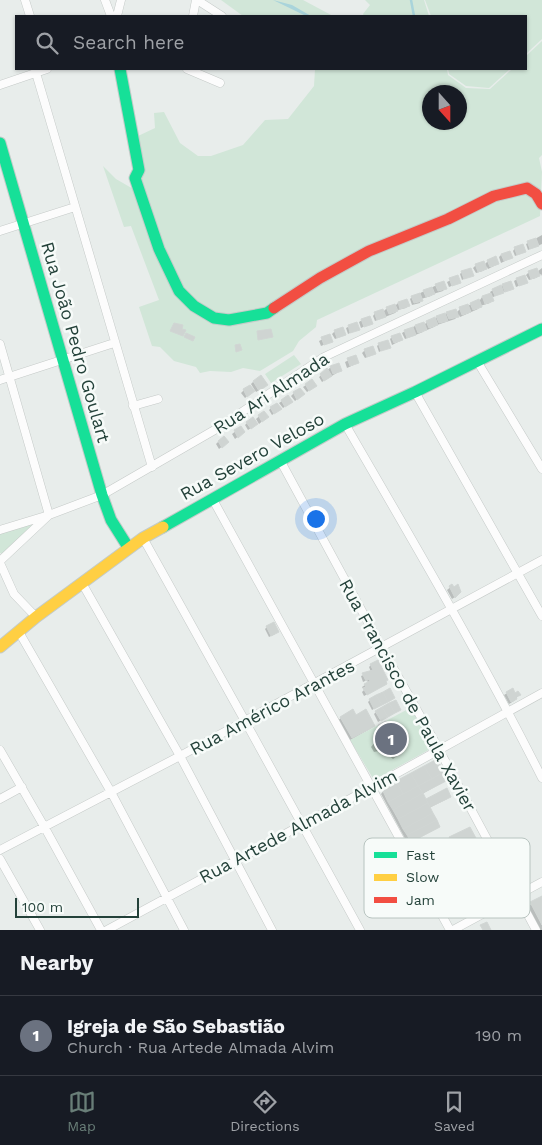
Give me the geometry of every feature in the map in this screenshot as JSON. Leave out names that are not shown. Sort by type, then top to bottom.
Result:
[{"type":"street","points":[[25,0],[30,15]]},
{"type":"street","points":[[105,0],[111,15]]},
{"type":"street","points":[[117,15],[121,0]]},
{"type":"street","points":[[193,15],[197,0],[220,15]]},
{"type":"street","points":[[0,85],[44,70]]},
{"type":"street","points":[[120,70],[138,170],[135,178],[159,248],[179,291],[194,306],[214,318],[230,320],[267,313],[320,278],[370,251],[448,220],[494,196],[527,188],[536,194],[542,204]]},
{"type":"street","points":[[189,70],[220,83]]},
{"type":"street","points":[[36,73],[152,467]]},
{"type":"street","name":"Rua João Pedro Goulart","points":[[0,142],[102,495],[111,520],[128,548]]},
{"type":"street","points":[[0,231],[75,207]]},
{"type":"street","name":"Rua Ari Almada","points":[[0,530],[49,515],[102,495],[218,428],[324,357],[542,255]]},
{"type":"street","name":"Rua Severo Veloso","points":[[0,647],[36,617],[142,538],[345,424],[415,392],[542,329]]},
{"type":"street","points":[[0,380],[114,343]]},
{"type":"street","points":[[0,344],[49,515],[0,562],[14,594],[36,617]]},
{"type":"street","points":[[478,361],[542,469]]},
{"type":"street","points":[[415,392],[542,616]]},
{"type":"street","points":[[133,406],[158,399]]},
{"type":"street","points":[[345,424],[452,609],[542,778]]},
{"type":"street","name":"Rua Francisco de Paula Xavier","points":[[280,460],[486,838]]},
{"type":"street","points":[[212,498],[400,838]]},
{"type":"street","points":[[142,538],[245,720],[360,930]]},
{"type":"street","name":"Rua Américo Arantes","points":[[0,850],[45,828],[382,648],[542,560]]},
{"type":"street","points":[[82,583],[180,756],[272,930]]},
{"type":"street","points":[[19,632],[111,792],[184,930]]},
{"type":"street","name":"Rua Artede Almada Alvim","points":[[107,930],[542,693]]},
{"type":"street","points":[[0,750],[101,930]]},
{"type":"street","points":[[0,799],[22,787]]},
{"type":"street","points":[[0,859],[40,930]]},
{"type":"street","points":[[530,888],[542,882]]},
{"type":"street","points":[[444,918],[451,930],[473,918]]},
{"type":"street","name":"Rua Francisco de Paula Xavier","points":[[529,918],[536,930]]},
{"type":"green space","points":[[221,0],[303,0],[331,15],[242,15]]},
{"type":"green space","points":[[365,0],[424,0],[429,15],[364,15],[370,5]]},
{"type":"green space","points":[[425,0],[542,0],[542,39],[527,53],[527,15],[431,15]]},
{"type":"green space","points":[[542,41],[542,155],[539,158],[542,172],[540,216],[317,320],[316,327],[299,341],[293,351],[260,371],[243,368],[231,372],[210,371],[200,373],[196,367],[174,361],[160,347],[152,346],[139,307],[159,300],[131,226],[124,227],[103,166],[116,179],[135,190],[144,173],[138,136],[155,128],[154,113],[164,112],[180,143],[198,156],[211,156],[243,145],[265,120],[288,119],[314,86],[315,70],[447,70],[448,75],[462,85],[422,85],[422,130],[467,130],[467,88],[490,89],[511,70],[527,70],[527,55]]},
{"type":"green space","points":[[448,70],[509,70],[489,88],[465,85],[449,74]]},
{"type":"green space","points":[[294,355],[301,364],[271,383],[265,374]]},
{"type":"green space","points":[[30,524],[33,526],[5,554],[0,553],[0,533]]},
{"type":"green space","points":[[412,707],[434,747],[374,780],[350,740]]},
{"type":"water","points":[[273,0],[292,5],[309,15],[304,15]]},
{"type":"building","points":[[536,238],[539,246],[530,249],[527,241]]},
{"type":"building","points":[[523,244],[526,252],[517,255],[514,247]]},
{"type":"building","points":[[510,251],[513,258],[504,261],[501,254]]},
{"type":"building","points":[[496,256],[499,264],[490,267],[487,260]]},
{"type":"building","points":[[484,261],[487,269],[478,272],[475,264]]},
{"type":"building","points":[[471,268],[474,276],[464,279],[461,271]]},
{"type":"building","points":[[537,268],[540,276],[531,279],[528,271]]},
{"type":"building","points":[[458,275],[461,283],[452,286],[449,278]]},
{"type":"building","points":[[525,275],[528,283],[519,286],[516,278]]},
{"type":"building","points":[[444,281],[447,289],[438,291],[435,284]]},
{"type":"building","points":[[511,281],[514,289],[505,292],[502,284]]},
{"type":"building","points":[[501,285],[504,293],[495,296],[492,289]]},
{"type":"building","points":[[432,287],[435,294],[426,297],[423,290]]},
{"type":"building","points":[[420,293],[423,301],[414,303],[411,296]]},
{"type":"building","points":[[491,293],[494,301],[485,304],[482,296]]},
{"type":"building","points":[[407,299],[410,306],[400,309],[398,302]]},
{"type":"building","points":[[479,299],[482,307],[473,310],[470,303]]},
{"type":"building","points":[[395,304],[398,311],[389,314],[386,307]]},
{"type":"building","points":[[468,304],[471,312],[462,315],[459,307]]},
{"type":"building","points":[[383,309],[386,317],[377,320],[374,312]]},
{"type":"building","points":[[456,309],[459,317],[449,319],[446,312]]},
{"type":"building","points":[[445,313],[448,321],[439,323],[436,316]]},
{"type":"building","points":[[370,316],[373,324],[364,327],[361,319]]},
{"type":"building","points":[[435,317],[438,325],[429,328],[426,321]]},
{"type":"building","points":[[357,322],[360,330],[350,333],[348,325]]},
{"type":"building","points":[[424,322],[427,330],[418,333],[415,325]]},
{"type":"building","points":[[174,323],[183,325],[182,329],[186,330],[183,336],[170,331]]},
{"type":"building","points":[[343,327],[346,335],[337,338],[334,330]]},
{"type":"building","points":[[413,327],[416,335],[407,338],[404,330]]},
{"type":"building","points":[[271,329],[273,337],[258,340],[257,331]]},
{"type":"building","points":[[186,333],[195,337],[193,341],[184,337]]},
{"type":"building","points":[[400,333],[403,340],[394,343],[391,336]]},
{"type":"building","points":[[330,334],[333,342],[324,345],[321,337]]},
{"type":"building","points":[[388,340],[391,348],[381,351],[378,343]]},
{"type":"building","points":[[240,344],[242,350],[236,352],[235,345]]},
{"type":"building","points":[[373,346],[376,354],[367,357],[364,349]]},
{"type":"building","points":[[356,355],[359,363],[350,366],[347,358]]},
{"type":"building","points":[[339,363],[342,371],[333,374],[330,366]]},
{"type":"building","points":[[327,368],[332,376],[324,381],[320,374]]},
{"type":"building","points":[[261,375],[268,385],[259,391],[253,381]]},
{"type":"building","points":[[312,379],[317,386],[309,391],[305,384]]},
{"type":"building","points":[[250,385],[255,391],[247,397],[243,389]]},
{"type":"building","points":[[300,388],[305,394],[297,400],[293,392]]},
{"type":"building","points":[[288,395],[293,402],[285,407],[281,400]]},
{"type":"building","points":[[277,403],[282,409],[274,414],[270,407]]},
{"type":"building","points":[[264,411],[269,417],[262,422],[258,415]]},
{"type":"building","points":[[253,417],[258,424],[251,429],[246,422]]},
{"type":"building","points":[[241,426],[245,432],[238,438],[234,430]]},
{"type":"building","points":[[224,436],[229,442],[222,448],[218,441]]},
{"type":"building","points":[[452,584],[454,587],[458,584],[461,592],[455,598],[449,586]]},
{"type":"building","points":[[274,622],[279,632],[271,636],[266,626]]},
{"type":"building","points":[[378,660],[388,680],[386,681],[387,684],[367,695],[363,688],[366,687],[364,684],[370,681],[369,679],[366,681],[362,673],[373,670],[370,664]]},
{"type":"building","points":[[390,688],[395,698],[388,702],[383,692]]},
{"type":"building","points":[[513,688],[515,693],[518,691],[521,695],[511,702],[506,692]]},
{"type":"building","points":[[383,692],[388,702],[382,705],[376,695]]},
{"type":"building","points":[[376,695],[382,705],[374,709],[369,699]]},
{"type":"building","points":[[396,700],[401,710],[395,713],[389,703]]},
{"type":"building","points":[[389,703],[395,713],[388,717],[382,707]]},
{"type":"building","points":[[382,707],[388,717],[381,721],[375,711]]},
{"type":"building","points":[[353,709],[356,715],[366,709],[375,726],[352,738],[340,717]]},
{"type":"building","points":[[386,721],[393,728],[403,728],[406,734],[400,741],[401,754],[398,756],[387,747],[377,749],[374,743],[381,735],[378,725]]},
{"type":"building","points":[[437,759],[444,772],[432,779],[424,766]]},
{"type":"building","points":[[424,766],[432,779],[418,786],[411,773]]},
{"type":"building","points":[[444,772],[448,780],[423,793],[418,786]]},
{"type":"building","points":[[411,773],[418,786],[403,794],[396,781]]},
{"type":"building","points":[[396,781],[403,794],[388,802],[383,791],[384,788]]},
{"type":"building","points":[[418,786],[423,793],[393,810],[388,802]]},
{"type":"building","points":[[447,788],[451,797],[430,807],[426,799]]},
{"type":"building","points":[[423,793],[428,803],[398,819],[393,810]]},
{"type":"building","points":[[428,803],[433,813],[403,829],[398,819]]},
{"type":"building","points":[[433,813],[437,820],[407,835],[403,829]]},
{"type":"building","points":[[437,820],[440,827],[419,838],[409,838],[407,835]]},
{"type":"building","points":[[470,827],[476,838],[450,838]]},
{"type":"building","points":[[542,896],[542,925],[530,902]]},
{"type":"building","points":[[487,922],[491,930],[483,930],[480,925]]},
{"type":"waterway","points":[[411,0],[414,15]]},
{"type":"traffic: fast","points":[[120,70],[139,170],[135,178],[159,249],[179,291],[194,306],[214,318],[229,320],[267,313],[274,308]]},
{"type":"traffic: fast","points":[[0,143],[102,495],[111,520],[128,547]]},
{"type":"traffic: fast","points":[[163,527],[345,424],[415,392],[542,329]]},
{"type":"traffic: slow","points":[[0,647],[36,617],[143,538],[163,527]]},
{"type":"traffic: jam","points":[[274,308],[320,278],[369,251],[448,219],[494,196],[527,188],[536,194],[542,204]]},
{"type":"place","name":"Igreja de São Sebastião","points":[[391,739]]}]
